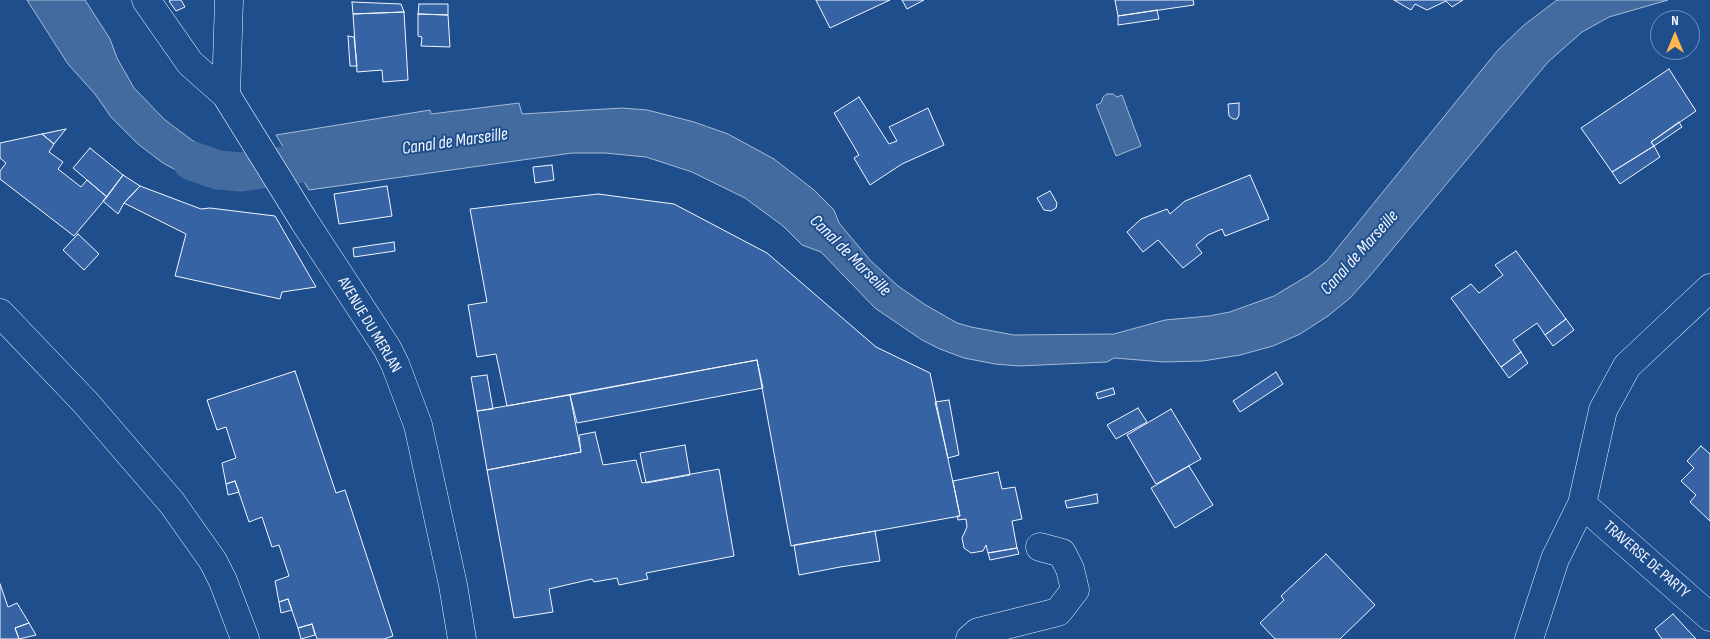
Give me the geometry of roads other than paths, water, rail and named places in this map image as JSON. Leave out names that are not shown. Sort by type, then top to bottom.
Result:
[{"type":"street","name":"AVENUE DU MERLAN","points":[[146,0],[190,63],[226,95],[304,221],[387,348],[403,383],[418,425],[453,585],[462,639]]},
{"type":"street","points":[[226,95],[229,0]]},
{"type":"street","points":[[1529,639],[1555,559],[1582,504],[1603,410],[1627,366],[1710,288]]},
{"type":"street","points":[[0,313],[85,402],[172,503],[213,561],[223,581],[245,639]]},
{"type":"street","name":"TRAVERSE DE PARTY","points":[[1582,504],[1710,617]]},
{"type":"street","points":[[970,639],[978,632],[1058,612],[1069,598],[1075,590],[1070,569],[1062,553],[1040,547]]},
{"type":"water","points":[[27,0],[85,0],[110,39],[117,58],[134,88],[165,120],[193,141],[214,151],[238,155],[248,188],[221,186],[187,176],[163,163],[138,144],[111,117],[95,94],[68,64]]},
{"type":"water","points":[[1557,0],[1668,0],[1609,17],[1582,32],[1548,62],[1369,277],[1350,298],[1328,316],[1300,334],[1273,346],[1240,355],[1203,361],[1164,362],[1114,358],[1107,362],[1019,366],[964,358],[922,340],[875,308],[821,252],[802,245],[783,226],[745,198],[692,172],[646,157],[605,153],[572,153],[309,190],[276,135],[430,110],[431,114],[519,103],[522,114],[622,108],[647,110],[694,122],[728,134],[774,159],[814,190],[834,210],[839,223],[870,260],[898,286],[957,323],[1014,335],[1114,334],[1165,320],[1230,312],[1274,296],[1309,275],[1327,261],[1498,50],[1524,25]]},
{"type":"water","points":[[1107,94],[1113,94],[1117,97],[1122,95],[1141,146],[1116,156],[1096,105],[1101,103],[1103,97]]},
{"type":"waterway","name":"Canal de Marseille","points":[[192,161],[218,170],[241,172],[345,157]]}]
